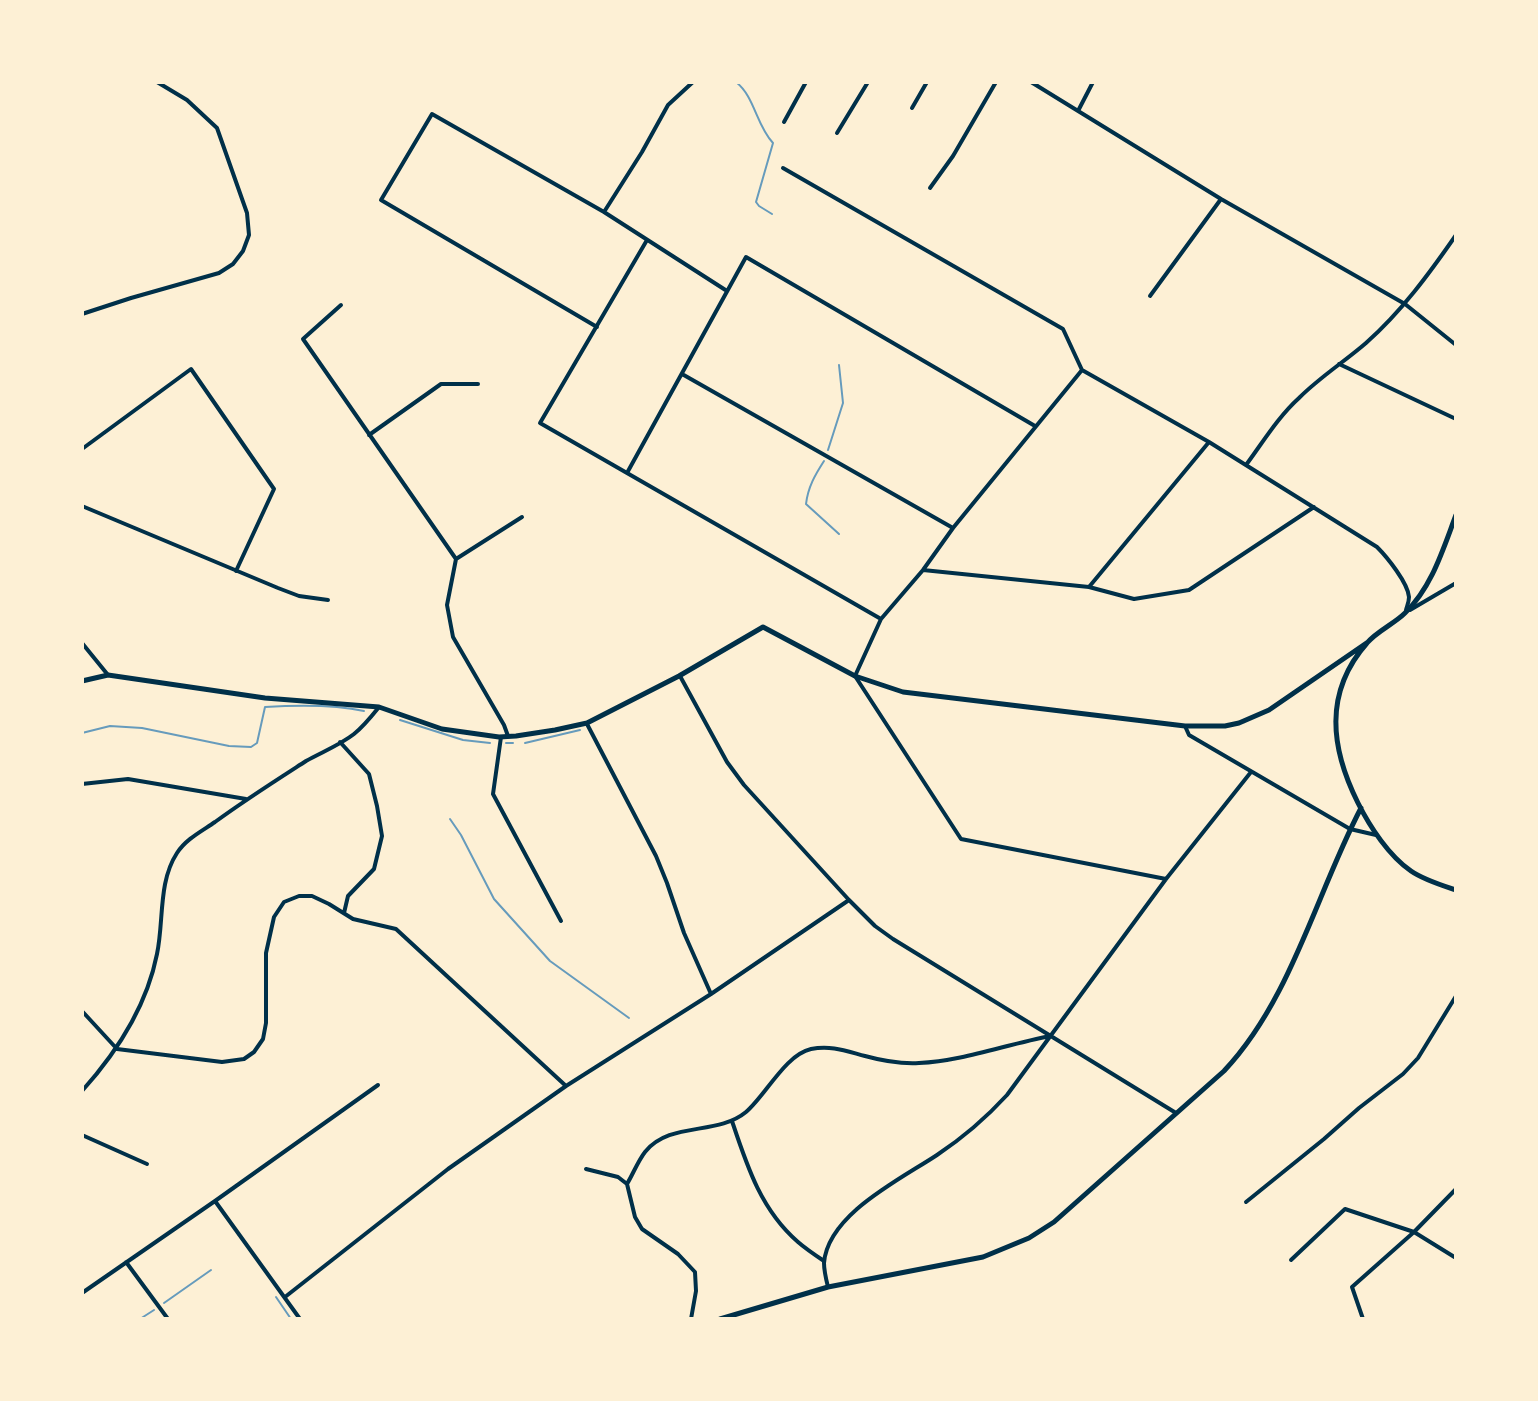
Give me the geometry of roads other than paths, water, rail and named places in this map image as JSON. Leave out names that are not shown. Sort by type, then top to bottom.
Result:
[{"type":"street","points":[[82,314],[219,273],[233,264],[243,251],[249,235],[247,213],[217,128],[187,100],[157,82]]},
{"type":"street","points":[[604,212],[668,105],[693,82]]},
{"type":"street","points":[[784,122],[806,82]]},
{"type":"street","points":[[837,133],[868,82]]},
{"type":"street","points":[[912,108],[927,82]]},
{"type":"street","points":[[930,188],[953,156],[996,82]]},
{"type":"street","points":[[1031,82],[1221,199],[1405,304],[1456,345]]},
{"type":"street","points":[[1078,111],[1093,82]]},
{"type":"street","points":[[597,327],[381,200],[432,114],[604,212],[727,291]]},
{"type":"street","points":[[783,168],[1063,329],[1082,370],[1209,442],[1377,547],[1405,586],[1409,597],[1405,613]]},
{"type":"street","points":[[1150,296],[1221,199]]},
{"type":"street","points":[[1245,465],[1297,399],[1365,344],[1405,304],[1456,235]]},
{"type":"street","points":[[647,239],[540,423],[881,619]]},
{"type":"street","points":[[627,473],[746,257],[1035,426]]},
{"type":"street","points":[[341,305],[303,339],[456,559],[447,605],[453,637],[504,725],[493,794],[561,921]]},
{"type":"street","points":[[1339,363],[1456,419]]},
{"type":"street","points":[[82,449],[191,369],[274,489],[236,571]]},
{"type":"street","points":[[855,676],[881,619],[1082,370]]},
{"type":"street","points":[[682,374],[953,528]]},
{"type":"street","points":[[369,435],[441,384],[478,384]]},
{"type":"street","points":[[1089,587],[1209,442]]},
{"type":"street","points":[[82,506],[299,596],[328,600]]},
{"type":"street","points":[[923,570],[1089,587],[1134,599],[1189,590],[1314,507]]},
{"type":"street","points":[[1405,613],[1436,567],[1456,515]]},
{"type":"street","points":[[456,559],[522,517]]},
{"type":"street","points":[[82,681],[108,675],[265,698],[379,707],[442,729],[504,737],[587,723],[679,676],[763,627],[855,676],[903,692],[1185,726],[1225,726],[1252,719],[1269,710],[1405,613],[1456,583]]},
{"type":"street","points":[[1368,642],[1344,681],[1336,710],[1338,752],[1349,784],[1379,836],[1400,861],[1412,872],[1456,890]]},
{"type":"street","points":[[82,643],[108,675]]},
{"type":"street","points":[[679,676],[727,762],[744,785],[875,926],[1176,1113]]},
{"type":"street","points":[[855,676],[961,839],[1166,879]]},
{"type":"street","points":[[82,1091],[117,1049],[149,984],[157,953],[169,870],[176,854],[184,844],[247,799],[353,735],[379,707]]},
{"type":"street","points":[[587,723],[656,856],[684,933],[711,994]]},
{"type":"street","points":[[1185,726],[1189,735],[1350,829],[1379,836]]},
{"type":"street","points":[[340,742],[369,774],[382,836],[374,869],[348,896],[344,913]]},
{"type":"street","points":[[828,1287],[824,1261],[829,1243],[841,1225],[853,1211],[879,1192],[964,1136],[1007,1095],[1166,879],[1251,772]]},
{"type":"street","points":[[82,784],[128,779],[247,799]]},
{"type":"street","points":[[720,1319],[828,1287],[983,1257],[1029,1238],[1054,1222],[1241,1053],[1261,1023],[1290,965],[1361,808]]},
{"type":"street","points":[[82,1011],[117,1049],[222,1062],[244,1059],[254,1052],[263,1039],[266,1023],[266,953],[274,917],[284,902],[299,896],[312,896],[353,919],[396,929],[566,1086]]},
{"type":"street","points":[[285,1297],[448,1169],[566,1086],[711,994],[849,900]]},
{"type":"street","points":[[1246,1202],[1403,1074],[1418,1058],[1456,996]]},
{"type":"street","points":[[627,1184],[645,1152],[669,1135],[732,1121],[758,1101],[793,1059],[805,1051],[838,1048],[892,1063],[919,1063],[946,1060],[1051,1036]]},
{"type":"street","points":[[82,1293],[378,1085]]},
{"type":"street","points":[[732,1121],[751,1175],[766,1205],[799,1244],[824,1261]]},
{"type":"street","points":[[82,1135],[147,1164]]},
{"type":"street","points":[[586,1169],[618,1177],[627,1184],[635,1217],[642,1229],[678,1254],[695,1272],[696,1291],[691,1319]]},
{"type":"street","points":[[1363,1319],[1352,1287],[1414,1232],[1456,1189]]},
{"type":"street","points":[[215,1201],[300,1319]]},
{"type":"street","points":[[1291,1260],[1345,1209],[1414,1232],[1456,1258]]},
{"type":"street","points":[[126,1262],[168,1319]]},
{"type":"waterway","points":[[736,82],[747,95],[773,143],[756,202],[772,214]]},
{"type":"waterway","points":[[828,450],[843,403],[839,365]]},
{"type":"waterway","points":[[824,461],[812,481],[806,504],[839,534]]},
{"type":"waterway","points":[[82,733],[110,726],[142,728],[229,746],[251,747],[257,743],[265,707],[327,706],[364,711]]},
{"type":"waterway","points":[[400,720],[463,740],[490,743]]},
{"type":"waterway","points":[[525,743],[580,730]]},
{"type":"waterway","points":[[506,743],[513,743]]},
{"type":"waterway","points":[[450,819],[494,899],[550,961],[629,1018]]},
{"type":"waterway","points":[[164,1303],[211,1270]]},
{"type":"waterway","points":[[276,1297],[291,1319]]},
{"type":"waterway","points":[[140,1319],[154,1310]]}]
